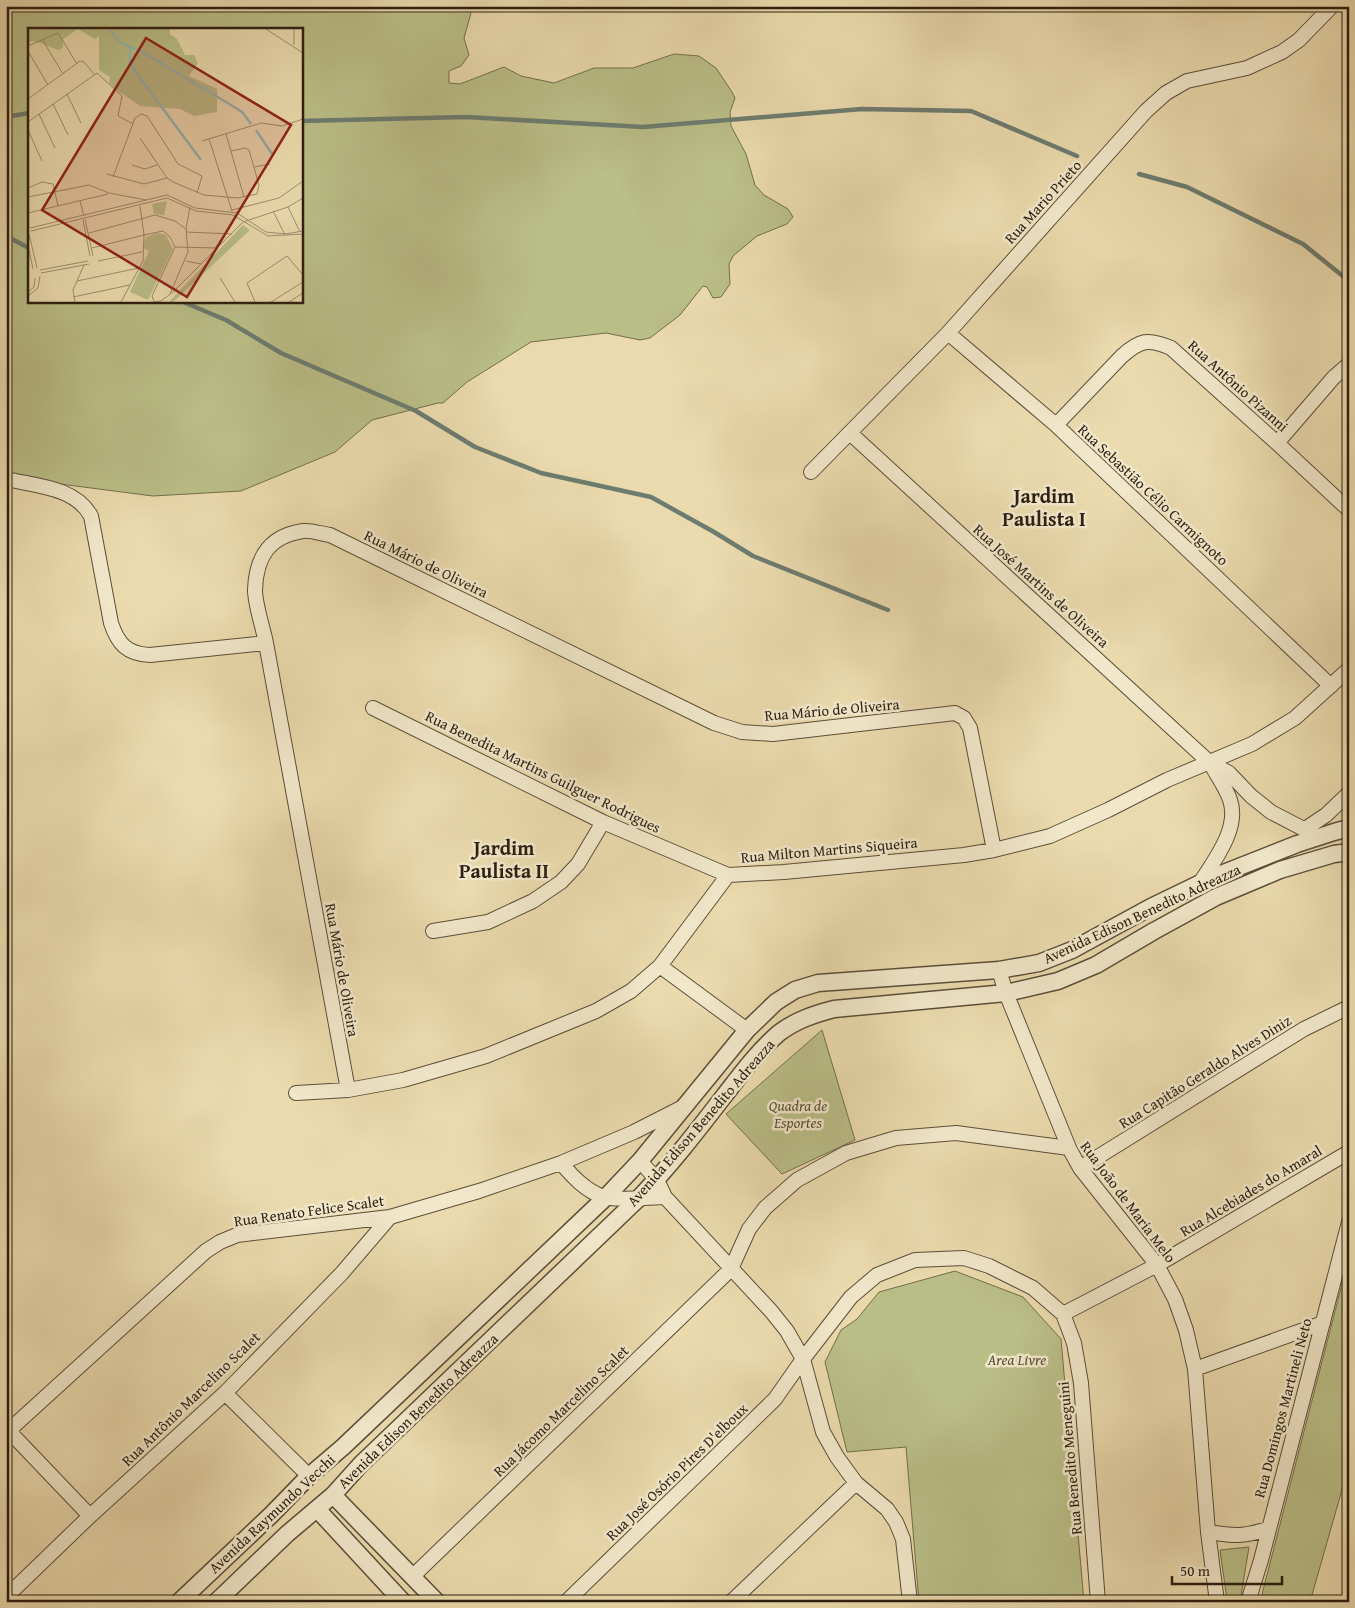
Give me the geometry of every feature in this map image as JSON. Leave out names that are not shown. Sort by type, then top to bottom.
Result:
[{"type":"street","name":"Rua Mario Prieto","points":[[811,472],[948,333],[1146,111],[1166,93],[1187,81],[1247,68],[1282,52],[1299,40],[1332,6]]},
{"type":"street","name":"Rua Sebastião Célio Carmignoto","points":[[948,333],[1056,425],[1331,686]]},
{"type":"street","name":"Rua Antônio Pizanni","points":[[1056,425],[1122,356],[1134,346],[1145,341],[1157,342],[1171,348],[1349,510]]},
{"type":"street","points":[[1277,443],[1334,377],[1349,364]]},
{"type":"street","name":"Rua José Martins de Oliveira","points":[[850,433],[1209,762],[1229,773],[1251,796],[1271,812],[1312,833]]},
{"type":"street","points":[[6,479],[55,490],[78,500],[86,507],[91,516],[115,634],[129,650],[139,654],[150,655],[266,643]]},
{"type":"street","name":"Rua Mário de Oliveira","points":[[348,1090],[255,592],[257,569],[265,550],[281,538],[304,531],[330,535],[714,723],[742,732],[773,734],[955,713],[964,718],[970,728],[994,850]]},
{"type":"street","points":[[1209,762],[1252,744],[1296,718],[1349,669]]},
{"type":"street","name":"Rua Benedita Martins Guilguer Rodrigues","points":[[373,708],[604,822],[728,875]]},
{"type":"street","name":"Rua José Martins de Oliveira","points":[[1200,883],[1222,848],[1232,824],[1230,800],[1209,762]]},
{"type":"street","name":"Rua Milton Martins Siqueira","points":[[296,1093],[348,1090],[403,1080],[495,1052],[596,1011],[632,991],[660,966],[728,875],[803,871],[964,855],[994,850],[1050,836],[1209,762]]},
{"type":"street","points":[[1312,833],[1326,815],[1349,793]]},
{"type":"street","points":[[433,931],[488,922],[533,902],[561,882],[578,864],[604,822]]},
{"type":"street","name":"Avenida Edison Benedito Adreazza","points":[[343,1447],[605,1198],[686,1106],[747,1030],[776,1002],[796,990],[818,984],[1000,970],[1038,963],[1072,950],[1200,883],[1312,833],[1349,828]]},
{"type":"street","name":"Avenida Edison Benedito Adreazza","points":[[317,1509],[333,1495],[361,1464],[639,1198],[656,1180],[755,1057],[780,1033],[808,1016],[834,1009],[1006,994],[1058,981],[1096,965],[1216,897],[1280,870],[1334,854],[1349,852]]},
{"type":"street","points":[[660,966],[747,1030]]},
{"type":"street","points":[[1000,970],[1006,994],[1069,1148]]},
{"type":"street","name":"Rua Capitão Geraldo Alves Diniz","points":[[1080,1168],[1304,1029],[1349,1007]]},
{"type":"street","name":"Rua Renato Felice Scalet","points":[[7,1430],[206,1251],[220,1242],[237,1235],[390,1217],[478,1191],[561,1163],[634,1132],[686,1106]]},
{"type":"street","name":"Rua João de Maria Melo","points":[[731,1269],[749,1228],[765,1208],[797,1180],[846,1153],[896,1138],[956,1133],[1069,1148],[1080,1168],[1157,1265],[1175,1299],[1186,1330],[1195,1369],[1208,1532],[1217,1602]]},
{"type":"street","name":"Rua Alcebiades do Amaral","points":[[1063,1314],[1157,1265],[1349,1152]]},
{"type":"street","points":[[640,1160],[656,1180],[665,1197],[771,1311],[787,1331],[803,1359],[823,1432],[837,1457],[856,1483],[888,1509],[896,1522],[903,1540],[909,1601]]},
{"type":"street","points":[[561,1163],[574,1178],[590,1191],[605,1198],[665,1197]]},
{"type":"street","name":"Rua Antônio Marcelino Scalet","points":[[6,1597],[90,1516],[225,1393],[342,1273],[390,1217]]},
{"type":"street","name":"Rua Domingos Martineli Neto","points":[[1248,1602],[1261,1560],[1349,1222]]},
{"type":"street","name":"Rua José Osório Pires D'elboux","points":[[566,1602],[775,1399],[851,1297],[877,1275],[915,1260],[964,1258],[989,1266],[1033,1288],[1063,1314]]},
{"type":"street","name":"Rua Jácomo Marcelino Scalet","points":[[413,1576],[731,1269]]},
{"type":"street","name":"Rua Benedito Meneguini","points":[[1063,1314],[1074,1343],[1081,1383],[1098,1602]]},
{"type":"street","points":[[1195,1369],[1323,1323]]},
{"type":"street","points":[[225,1393],[309,1476]]},
{"type":"street","points":[[7,1430],[90,1516]]},
{"type":"street","points":[[343,1447],[361,1464]]},
{"type":"street","name":"Avenida Raymundo Vecchi","points":[[178,1602],[271,1515],[309,1476],[343,1447]]},
{"type":"street","points":[[731,1602],[856,1483]]},
{"type":"street","points":[[333,1495],[437,1602]]},
{"type":"street","points":[[317,1509],[403,1602]]},
{"type":"street","name":"Avenida Raymundo Vecchi","points":[[216,1602],[317,1509]]},
{"type":"street","points":[[271,1515],[288,1534]]},
{"type":"street","points":[[1208,1532],[1236,1536],[1250,1535],[1268,1529]]},
{"type":"green space","points":[[6,6],[473,6],[464,38],[469,55],[461,66],[449,71],[449,83],[460,84],[504,67],[521,76],[554,83],[594,68],[633,68],[674,54],[699,56],[716,68],[735,98],[730,112],[731,126],[746,154],[755,185],[764,195],[788,209],[793,217],[787,224],[757,236],[733,256],[729,264],[730,284],[721,297],[713,298],[707,287],[703,286],[680,315],[650,338],[640,340],[606,333],[531,342],[467,382],[443,403],[372,420],[335,452],[241,491],[153,496],[6,477]]},
{"type":"green space","name":"Quadra de Esportes","points":[[822,1030],[855,1140],[782,1174],[726,1114]]},
{"type":"green space","points":[[1349,1257],[1349,1465],[1310,1602],[1260,1602]]},
{"type":"green space","name":"Area Livre","points":[[955,1271],[1023,1297],[1061,1339],[1084,1602],[919,1602],[906,1447],[847,1452],[825,1362],[841,1330],[857,1319],[879,1292]]},
{"type":"green space","points":[[1249,1547],[1240,1602],[1227,1600],[1220,1550]]},
{"type":"waterway","points":[[302,121],[466,117],[643,127],[862,109],[971,111],[1077,156]]},
{"type":"waterway","points":[[6,117],[28,113]]},
{"type":"waterway","points":[[1139,174],[1187,187],[1303,244],[1344,277]]},
{"type":"waterway","points":[[6,236],[28,247]]},
{"type":"waterway","points":[[183,302],[226,320],[281,353],[416,411],[475,447],[541,473],[651,497],[753,556],[888,610]]},
{"type":"district","name":"Jardim Paulista I","points":[[1044,508]]},
{"type":"district","name":"Jardim Paulista II","points":[[504,860]]}]
